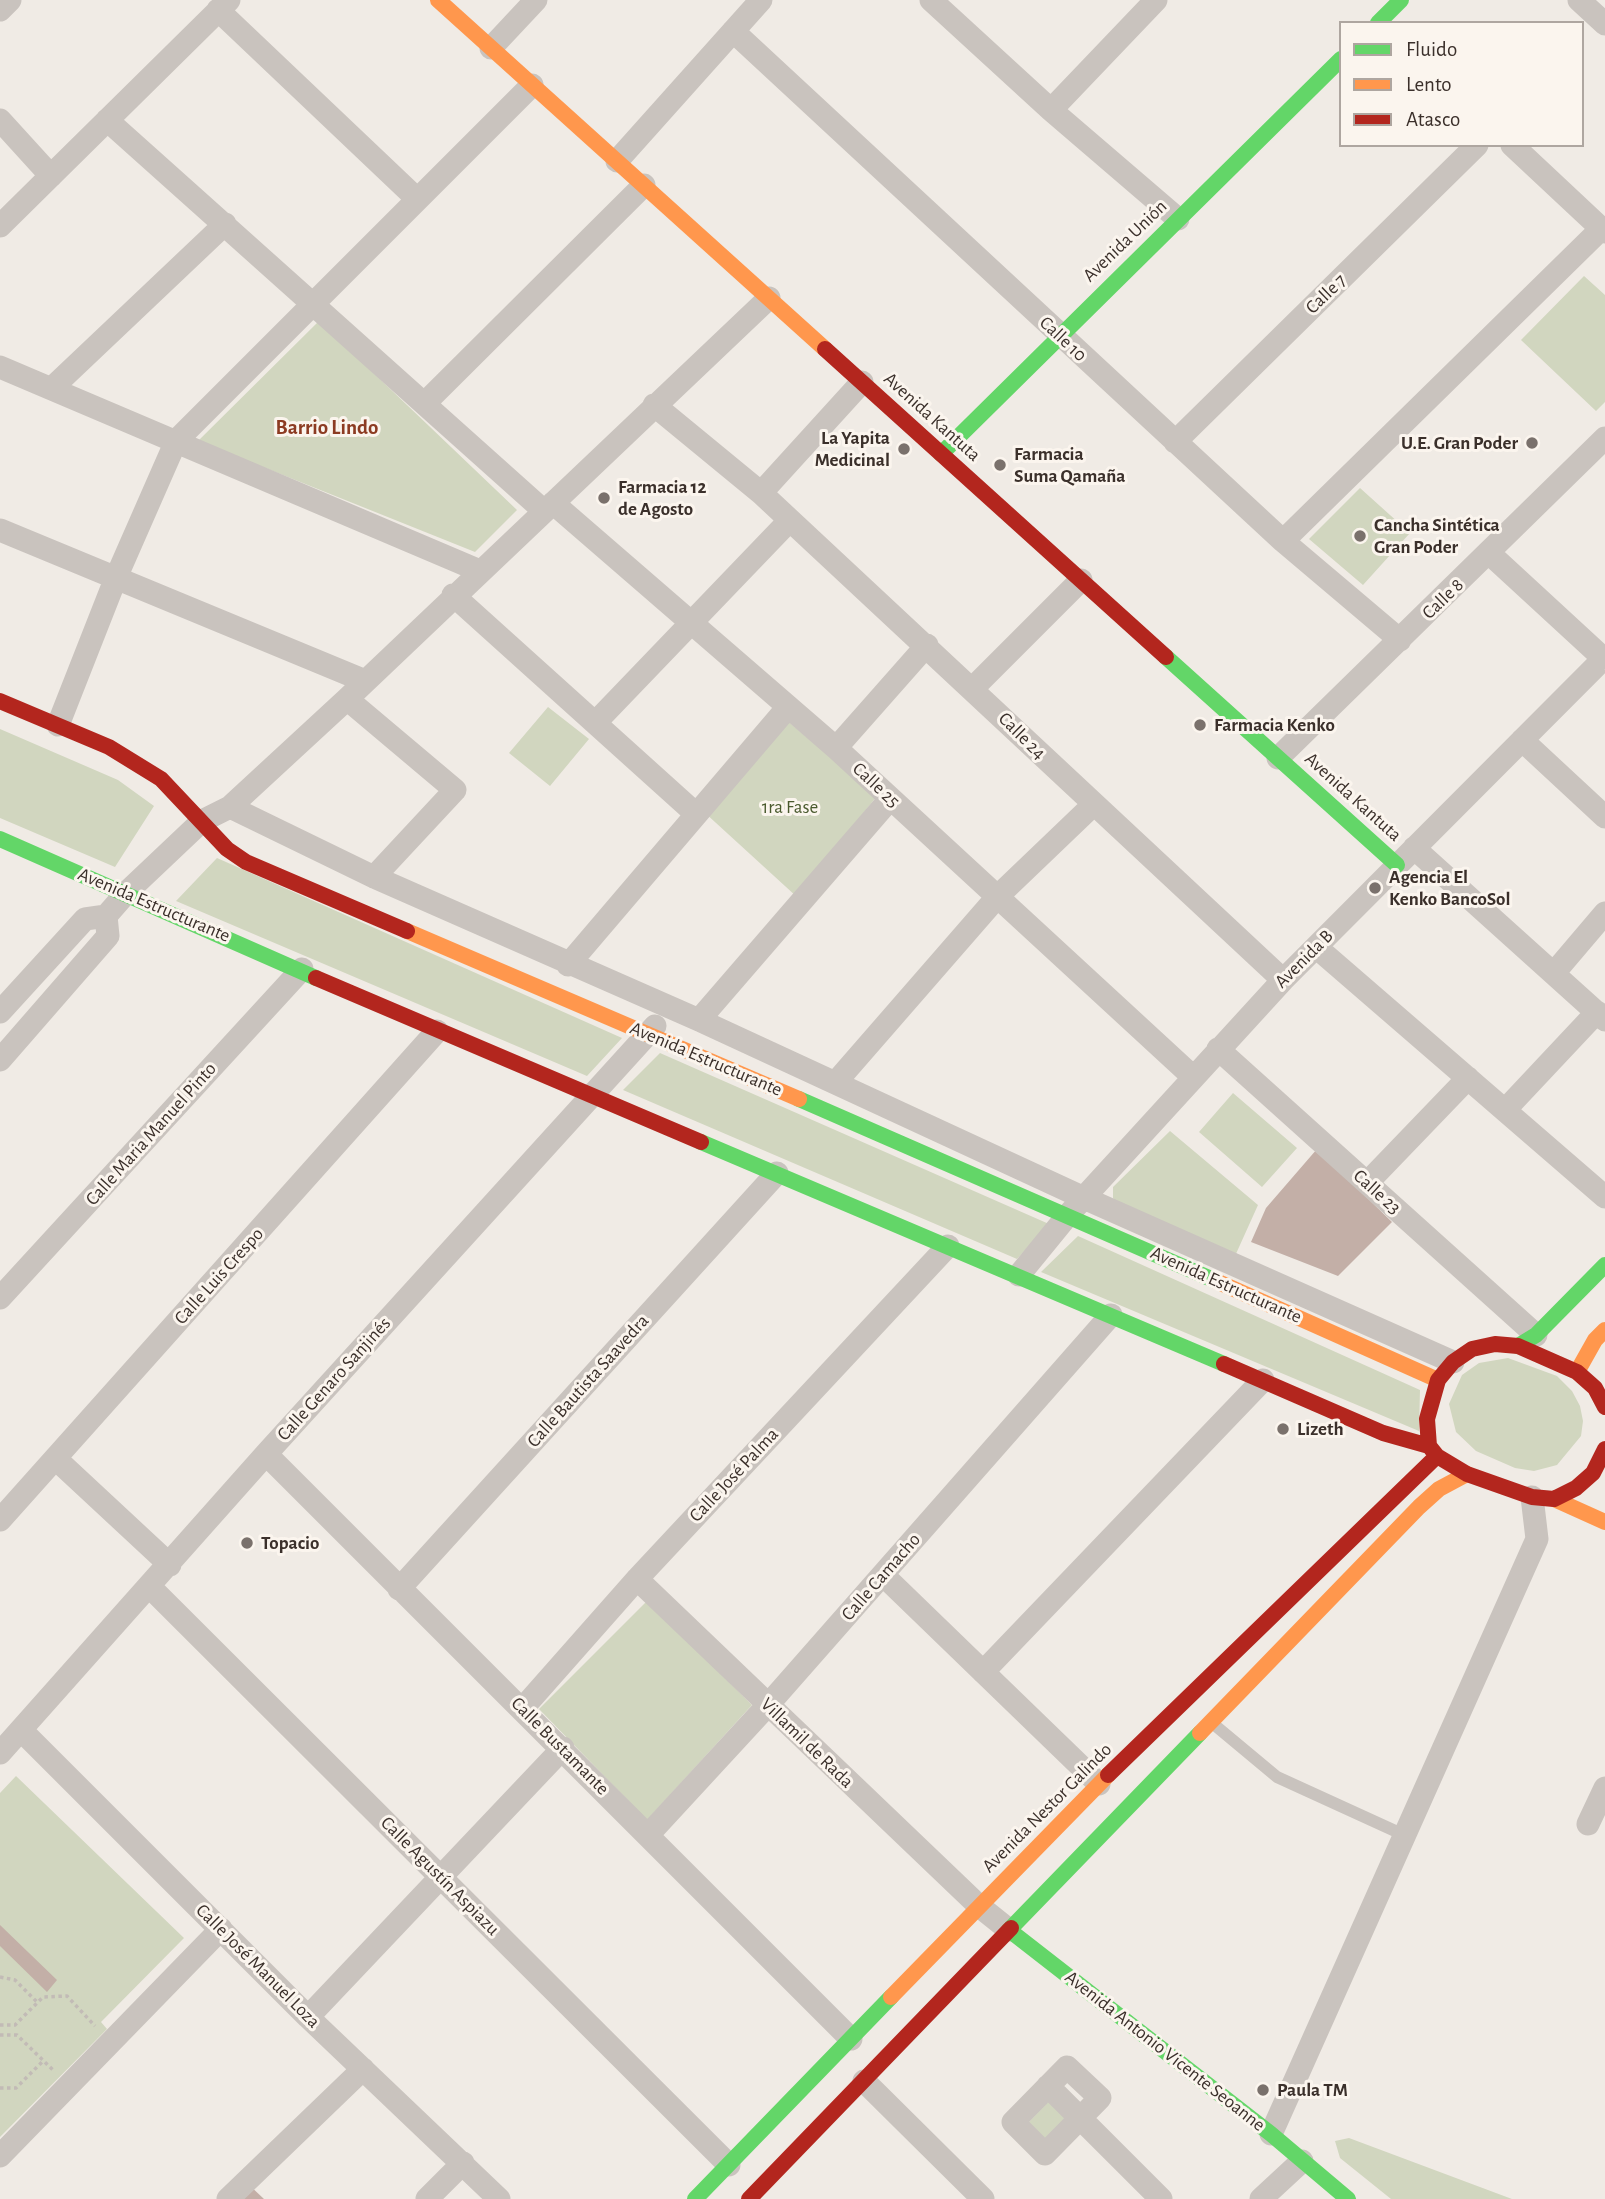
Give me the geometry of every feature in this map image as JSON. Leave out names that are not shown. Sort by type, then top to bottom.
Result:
[{"type":"main road","name":"Avenida Kantuta","points":[[438,0],[1397,865]]},
{"type":"main road","points":[[1380,21],[1401,0]]},
{"type":"main road","name":"Avenida Unión","points":[[941,454],[1339,61]]},
{"type":"main road","name":"Avenida Estructurante","points":[[0,701],[109,747],[161,779],[227,849],[246,862],[1068,1215],[1438,1380]]},
{"type":"main road","name":"Avenida Estructurante","points":[[0,838],[302,969],[437,1031],[1019,1275],[1383,1433],[1433,1451],[1466,1474],[1543,1498]]},
{"type":"main road","points":[[1527,1341],[1605,1265]]},
{"type":"main road","points":[[1577,1372],[1605,1330]]},
{"type":"main road","points":[[1433,1451],[1427,1419],[1438,1380],[1453,1362],[1472,1349],[1527,1341],[1577,1372],[1595,1388],[1605,1407]]},
{"type":"main road","points":[[1543,1498],[1576,1488],[1593,1473],[1605,1449]]},
{"type":"main road","name":"Avenida Nestor Galindo","points":[[695,2199],[1099,1784],[1433,1451]]},
{"type":"main road","points":[[749,2199],[1419,1507],[1439,1489],[1466,1474]]},
{"type":"main road","points":[[1543,1498],[1605,1522]]},
{"type":"main road","name":"Avenida Antonio Vicente Seoanne","points":[[1009,1930],[1270,2133],[1349,2199]]},
{"type":"street","points":[[491,48],[536,0]]},
{"type":"street","points":[[617,161],[761,0]]},
{"type":"street","points":[[1051,110],[1156,0]]},
{"type":"street","points":[[1579,0],[1605,24]]},
{"type":"street","points":[[938,2],[1051,110],[1178,219]]},
{"type":"street","points":[[0,226],[223,5],[416,198]]},
{"type":"street","name":"Calle 10","points":[[733,31],[1283,541],[1400,640]]},
{"type":"street","points":[[58,725],[115,580],[176,441],[416,198],[532,85]]},
{"type":"street","points":[[0,120],[51,176]]},
{"type":"street","name":"Calle 25","points":[[107,120],[425,403],[836,748],[1192,1076]]},
{"type":"street","name":"Calle 7","points":[[1175,442],[1475,147]]},
{"type":"street","points":[[1283,541],[1603,231],[1514,147]]},
{"type":"street","points":[[425,403],[644,186]]},
{"type":"street","points":[[52,388],[225,224]]},
{"type":"street","points":[[0,1012],[85,919],[106,916],[127,892],[202,821],[230,807],[769,298]]},
{"type":"street","points":[[0,367],[480,571]]},
{"type":"street","points":[[761,493],[862,382]]},
{"type":"street","name":"Calle 24","points":[[654,405],[761,493],[973,688],[1092,806],[1283,980]]},
{"type":"street","name":"Calle 8","points":[[1278,758],[1605,439]]},
{"type":"street","points":[[596,722],[789,521]]},
{"type":"street","points":[[0,530],[115,580],[365,681]]},
{"type":"street","points":[[1490,554],[1604,658]]},
{"type":"street","points":[[973,688],[1081,580]]},
{"type":"street","points":[[453,595],[696,814]]},
{"type":"street","points":[[836,748],[927,645]]},
{"type":"street","name":"Avenida B","points":[[1019,1275],[1068,1215],[1192,1076],[1283,980],[1604,658]]},
{"type":"street","points":[[347,699],[455,790],[374,877]]},
{"type":"street","points":[[568,965],[788,707]]},
{"type":"street","points":[[1522,740],[1605,817]]},
{"type":"street","points":[[699,1020],[890,799]]},
{"type":"street","points":[[836,1082],[998,896],[1092,806]]},
{"type":"street","name":"Avenida Estructurante","points":[[230,807],[374,877],[568,965],[699,1020],[1084,1198],[1453,1362]]},
{"type":"street","points":[[1414,848],[1601,1016],[1504,1110]]},
{"type":"street","points":[[1554,973],[1605,913]]},
{"type":"street","points":[[0,1059],[108,936],[106,916]]},
{"type":"street","points":[[1316,947],[1605,1197]]},
{"type":"street","name":"Calle Maria Manuel Pinto","points":[[0,1298],[302,969]]},
{"type":"street","name":"Calle Genaro Sanjinés","points":[[0,1753],[266,1454],[593,1097],[670,1007]]},
{"type":"street","name":"Calle Luis Crespo","points":[[0,1520],[437,1031]]},
{"type":"street","name":"Calle 23","points":[[1218,1049],[1367,1183],[1527,1341]]},
{"type":"street","points":[[1367,1183],[1468,1078]]},
{"type":"street","name":"Calle Bautista Saavedra","points":[[399,1589],[777,1173]]},
{"type":"street","name":"Calle José Palma","points":[[523,1707],[637,1579],[948,1246]]},
{"type":"street","name":"Calle Camacho","points":[[648,1835],[767,1706],[1111,1315]]},
{"type":"street","points":[[983,1672],[1264,1380]]},
{"type":"street","name":"Calle Bustamante","points":[[266,1454],[399,1589],[523,1707],[851,2039]]},
{"type":"street","points":[[56,1459],[170,1565]]},
{"type":"street","points":[[1270,2133],[1537,1539],[1543,1498]]},
{"type":"street","points":[[883,1575],[1099,1784]]},
{"type":"street","name":"Villamil de Rada","points":[[637,1579],[979,1906]]},
{"type":"street","name":"Calle Agustín Aspiazu","points":[[150,1587],[729,2165]]},
{"type":"street","name":"Calle José Manuel Loza","points":[[21,1730],[308,2017],[499,2199]]},
{"type":"street","points":[[308,2017],[563,1748]]},
{"type":"street","points":[[1588,1824],[1605,1788]]},
{"type":"street","name":"Avenida Antonio Vicente Seoanne","points":[[979,1906],[1009,1930]]},
{"type":"street","points":[[0,2156],[221,1929]]},
{"type":"street","points":[[1067,2067],[1100,2098],[1081,2116],[1045,2154],[1013,2122],[1067,2067]]},
{"type":"street","points":[[229,2199],[363,2069]]},
{"type":"street","points":[[864,2081],[983,2199]]},
{"type":"street","points":[[1081,2116],[1161,2199]]},
{"type":"street","points":[[1261,2199],[1302,2161]]},
{"type":"street","points":[[427,2199],[463,2163]]},
{"type":"lane","points":[[1211,1722],[1277,1777],[1404,1835]]},
{"type":"path","points":[[0,1977],[15,1980],[38,2002]]},
{"type":"path","points":[[0,2025],[15,2025],[43,1997],[67,1996],[97,2028]]},
{"type":"path","points":[[15,2025],[17,2035],[55,2072]]},
{"type":"path","points":[[0,2035],[17,2035]]},
{"type":"path","points":[[0,2088],[16,2088],[43,2061]]},
{"type":"green space","points":[[1584,276],[1605,295],[1605,402],[1596,411],[1521,340]]},
{"type":"green space","points":[[319,321],[517,510],[475,552],[198,441]]},
{"type":"green space","name":"Cancha Sintética Gran Poder","points":[[1360,488],[1410,533],[1363,585],[1309,539]]},
{"type":"green space","points":[[548,707],[589,739],[550,786],[509,753]]},
{"type":"green space","name":"1ra Fase","points":[[785,719],[877,796],[797,897],[704,812]]},
{"type":"green space","points":[[0,729],[118,780],[154,806],[115,867],[0,818]]},
{"type":"green space","points":[[217,858],[622,1038],[587,1076],[176,901]]},
{"type":"green space","points":[[660,1053],[1049,1224],[1017,1259],[623,1090]]},
{"type":"green space","points":[[1233,1093],[1297,1148],[1262,1187],[1199,1132]]},
{"type":"green space","points":[[1170,1131],[1258,1205],[1235,1256],[1118,1206],[1113,1198],[1113,1187]]},
{"type":"green space","points":[[1078,1236],[1420,1390],[1419,1431],[1041,1272]]},
{"type":"green space","points":[[1508,1358],[1557,1376],[1572,1391],[1580,1406],[1583,1421],[1581,1436],[1557,1465],[1534,1471],[1515,1468],[1476,1451],[1456,1432],[1449,1404],[1462,1375],[1479,1363]]},
{"type":"green space","points":[[647,1601],[752,1705],[647,1820],[539,1709]]},
{"type":"green space","points":[[16,1776],[184,1938],[101,2022],[107,2029],[0,2137],[0,1793]]},
{"type":"green space","points":[[1051,2099],[1070,2117],[1044,2143],[1025,2126]]},
{"type":"green space","points":[[1349,2138],[1512,2199],[1391,2199],[1340,2158],[1335,2141]]},
{"type":"building","points":[[1317,1149],[1392,1222],[1338,1276],[1251,1242],[1266,1208]]},
{"type":"building","points":[[0,1925],[57,1980],[47,1992],[0,1946]]},
{"type":"building","points":[[246,2182],[264,2199],[228,2199]]},
{"type":"traffic: fast","points":[[1380,21],[1401,0]]},
{"type":"traffic: fast","points":[[941,454],[1339,61]]},
{"type":"traffic: fast","points":[[1166,657],[1397,865]]},
{"type":"traffic: fast","points":[[0,839],[316,978]]},
{"type":"traffic: fast","points":[[799,1099],[1216,1281]]},
{"type":"traffic: fast","points":[[701,1142],[1224,1364]]},
{"type":"traffic: fast","points":[[1518,1346],[1536,1335],[1605,1265]]},
{"type":"traffic: fast","points":[[1011,1928],[1200,1733]]},
{"type":"traffic: fast","points":[[1009,1930],[1271,2134],[1348,2199]]},
{"type":"traffic: fast","points":[[695,2199],[891,1997]]},
{"type":"traffic: slow","points":[[438,0],[825,349]]},
{"type":"traffic: slow","points":[[407,931],[799,1099]]},
{"type":"traffic: slow","points":[[1216,1281],[1438,1380]]},
{"type":"traffic: slow","points":[[1577,1372],[1595,1340],[1605,1330]]},
{"type":"traffic: slow","points":[[1200,1733],[1419,1507],[1439,1489],[1467,1474]]},
{"type":"traffic: slow","points":[[1554,1499],[1605,1522]]},
{"type":"traffic: slow","points":[[891,1997],[1108,1775]]},
{"type":"traffic: jam","points":[[825,349],[1166,657]]},
{"type":"traffic: jam","points":[[0,701],[109,747],[161,779],[227,849],[246,862],[407,931]]},
{"type":"traffic: jam","points":[[316,978],[701,1142]]},
{"type":"traffic: jam","points":[[1605,1407],[1595,1388],[1577,1372],[1518,1346],[1495,1344],[1472,1349],[1453,1362],[1438,1380],[1427,1419],[1429,1446],[1437,1456],[1467,1474],[1532,1497],[1554,1499],[1576,1488],[1593,1473],[1605,1449]]},
{"type":"traffic: jam","points":[[1224,1364],[1383,1433],[1429,1446]]},
{"type":"traffic: jam","points":[[1108,1775],[1437,1456]]},
{"type":"traffic: jam","points":[[749,2199],[1011,1928]]},
{"type":"place","name":"U.E. Gran Poder","points":[[1532,443]]},
{"type":"place","name":"La Yapita Medicinal","points":[[904,449]]},
{"type":"place","name":"Farmacia Suma Qamaña","points":[[1000,465]]},
{"type":"place","name":"Farmacia 12 de Agosto","points":[[604,498]]},
{"type":"place","name":"Cancha Sintética Gran Poder","points":[[1360,536]]},
{"type":"place","name":"Farmacia Kenko","points":[[1200,725]]},
{"type":"place","name":"Agencia El Kenko BancoSol","points":[[1375,888]]},
{"type":"place","name":"Lizeth","points":[[1283,1429]]},
{"type":"place","name":"Topacio","points":[[247,1543]]},
{"type":"place","name":"Paula TM","points":[[1263,2090]]},
{"type":"district","name":"Barrio Lindo","points":[[327,428]]}]
